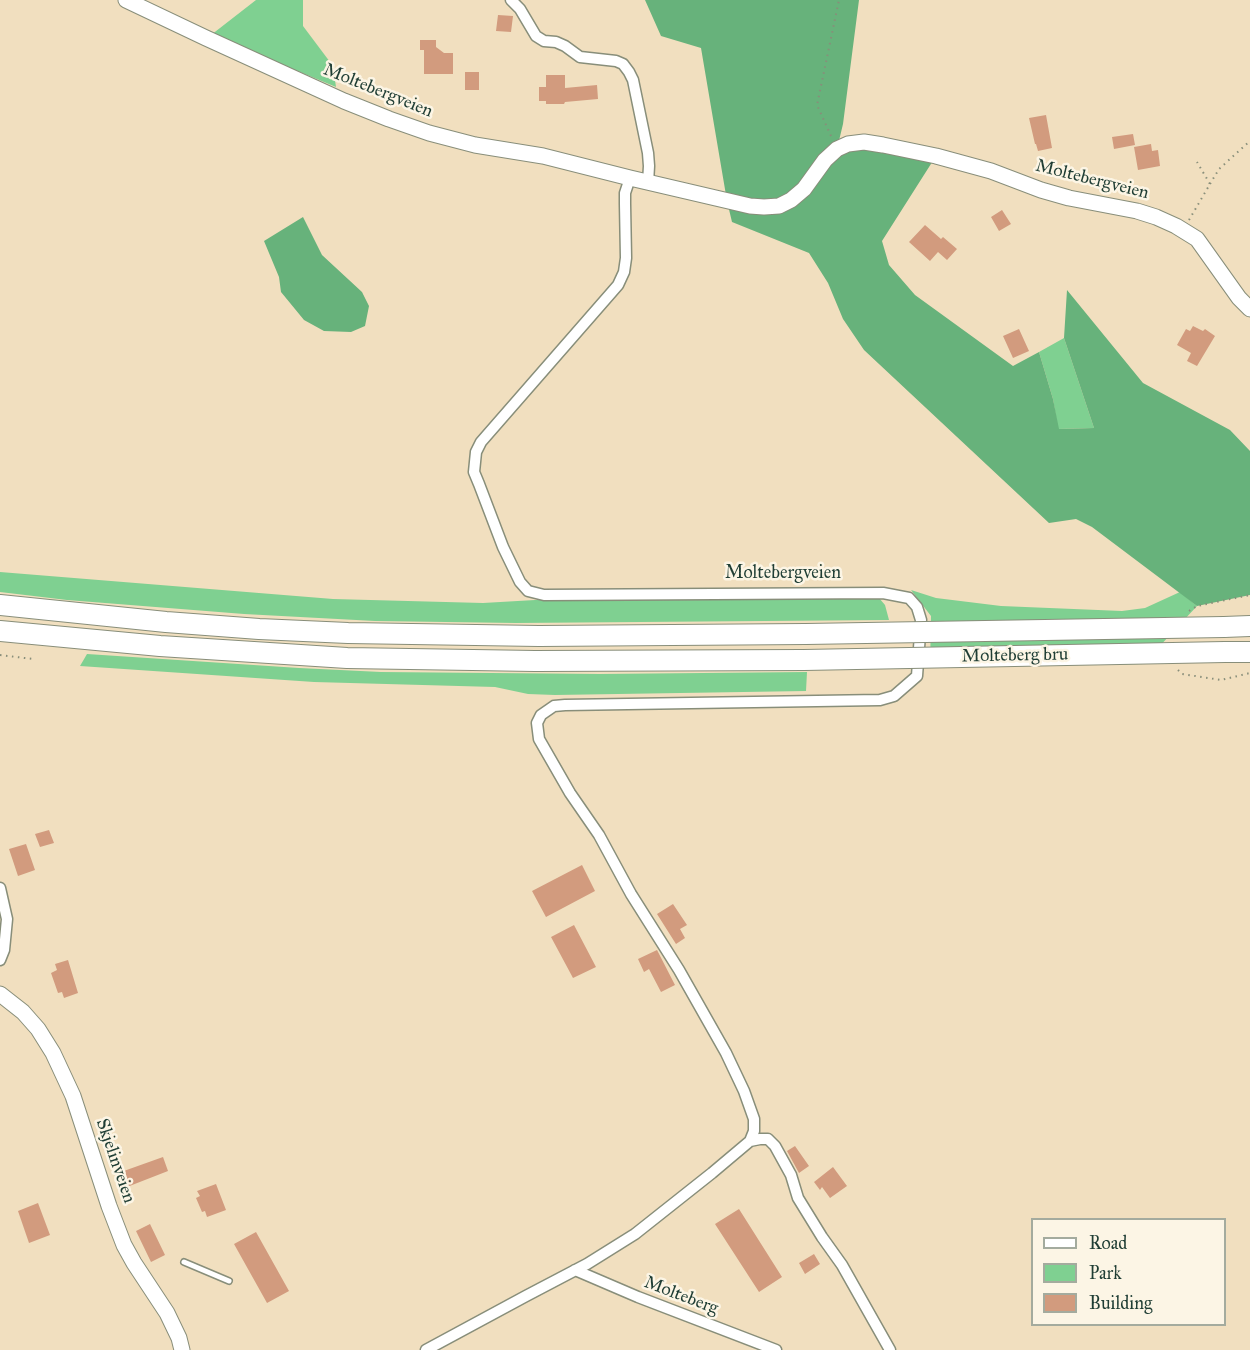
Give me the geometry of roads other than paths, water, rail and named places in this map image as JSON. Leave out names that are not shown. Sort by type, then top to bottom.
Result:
[{"type":"highway","name":"Molteberg bru","points":[[0,605],[166,622],[348,633],[539,636],[806,634],[1250,626]]},
{"type":"highway","name":"Molteberg bru","points":[[0,631],[160,646],[347,658],[535,661],[804,660],[1250,652]]},
{"type":"main road","name":"Moltebergveien","points":[[126,0],[344,101],[429,133],[475,145],[543,156],[750,206],[779,206],[791,200],[804,189],[825,160],[837,149],[848,144],[864,142],[936,156],[991,171],[1069,198],[1137,211],[1156,217],[1191,234],[1199,241],[1239,298],[1250,309]]},
{"type":"main road","name":"Skjelinveien","points":[[0,994],[23,1012],[38,1029],[53,1053],[73,1096],[124,1245],[167,1313],[182,1350]]},
{"type":"street","points":[[511,0],[520,9],[536,36],[544,41],[556,42],[580,57],[616,61],[623,64],[629,72],[633,80],[648,153],[648,183]]},
{"type":"street","name":"Moltebergveien","points":[[630,178],[625,204],[626,258],[624,272],[618,285],[481,442],[476,452],[474,472],[478,484],[520,582],[528,591],[544,596],[883,592],[909,598],[917,607],[921,620],[917,676],[894,696],[880,700],[554,706],[541,715],[537,723],[539,739],[679,970],[726,1053],[754,1119]]},
{"type":"street","points":[[0,888],[7,919],[4,950],[0,960]]},
{"type":"street","points":[[754,1119],[775,1146],[791,1176],[798,1198],[842,1264],[890,1350]]},
{"type":"street","points":[[750,1142],[754,1131],[754,1119]]},
{"type":"street","points":[[426,1350],[575,1270],[635,1234],[750,1142],[768,1139]]},
{"type":"street","name":"Molteberg","points":[[575,1270],[776,1350]]},
{"type":"lane","points":[[184,1262],[229,1281]]}]
